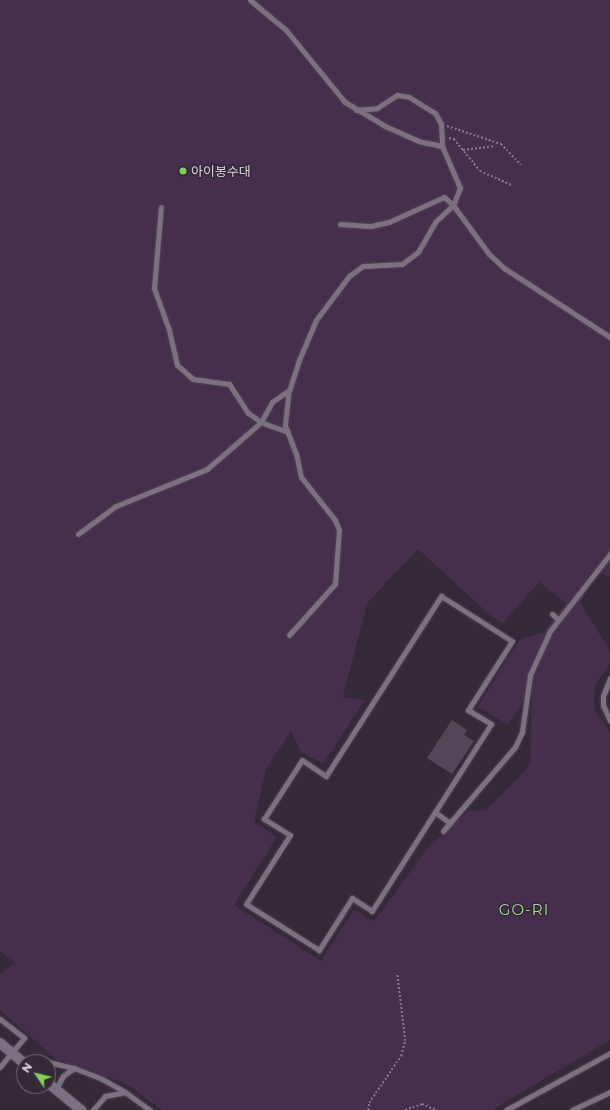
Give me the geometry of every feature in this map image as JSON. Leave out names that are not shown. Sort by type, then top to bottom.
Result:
[{"type":"street","points":[[0,1043],[16,1056]]},
{"type":"street","points":[[56,1089],[81,1110]]},
{"type":"lane","points":[[250,0],[286,30],[335,94],[356,110],[418,140],[442,146]]},
{"type":"lane","points":[[289,635],[335,584],[340,530],[335,520],[301,477],[285,425],[289,390],[316,320],[349,276],[363,266],[402,264],[418,252],[435,222],[453,205],[460,188],[442,146],[443,136],[441,124],[425,105],[409,97],[397,95],[377,108],[356,110]]},
{"type":"lane","points":[[340,224],[370,226],[389,222],[444,197],[453,205],[489,254],[504,268],[610,337]]},
{"type":"lane","points":[[161,207],[154,288],[169,330],[177,365],[193,379],[229,384],[248,413],[259,421],[288,432]]},
{"type":"lane","points":[[78,534],[116,506],[207,469],[259,421],[272,402],[289,390]]},
{"type":"lane","points":[[443,831],[519,740],[530,675],[558,619],[610,554]]},
{"type":"lane","points":[[441,596],[512,641],[468,710],[491,724],[435,812],[372,911],[352,898],[319,950],[246,904],[290,835],[264,819],[302,760],[326,776],[441,596]]},
{"type":"lane","points":[[552,614],[558,619]]},
{"type":"lane","points":[[610,678],[605,688],[603,705],[610,721]]},
{"type":"lane","points":[[435,812],[450,823]]},
{"type":"lane","points":[[0,1020],[24,1038],[19,1054]]},
{"type":"lane","points":[[506,1110],[610,1053]]},
{"type":"lane","points":[[0,1067],[16,1059]]},
{"type":"lane","points":[[56,1064],[74,1068],[97,1076],[125,1092],[150,1110]]},
{"type":"lane","points":[[56,1082],[74,1068]]},
{"type":"lane","points":[[93,1110],[105,1096],[125,1092]]},
{"type":"lane","points":[[572,1110],[610,1092]]},
{"type":"path","points":[[441,124],[501,144],[521,165]]},
{"type":"path","points":[[443,136],[454,139],[480,171],[512,185]]},
{"type":"path","points":[[463,150],[494,146]]},
{"type":"path","points":[[368,1110],[369,1103],[401,1056],[405,1042],[397,974]]},
{"type":"path","points":[[405,1110],[422,1104],[436,1110]]},
{"type":"shaded area","points":[[0,0],[610,0],[610,577],[598,573],[580,603],[610,651],[610,664],[595,685],[594,697],[595,711],[610,732],[610,1040],[492,1110],[162,1110],[127,1084],[56,1059],[56,1054],[50,1054],[0,1010],[0,974],[15,963],[0,951]],"holes":[[[418,549],[491,616],[503,623],[539,582],[566,603],[543,633],[520,639],[478,706],[508,725],[532,689],[530,765],[486,810],[468,811],[427,849],[374,921],[354,910],[321,961],[234,905],[277,837],[254,822],[266,769],[291,731],[300,751],[323,764],[365,700],[343,697],[367,603]]]},
{"type":"building","points":[[452,720],[467,730],[464,735],[474,741],[452,774],[427,758]]},
{"type":"place","name":"아이봉수대","points":[[183,171]]},
{"type":"district","name":"GO-RI","points":[[524,910]]}]
